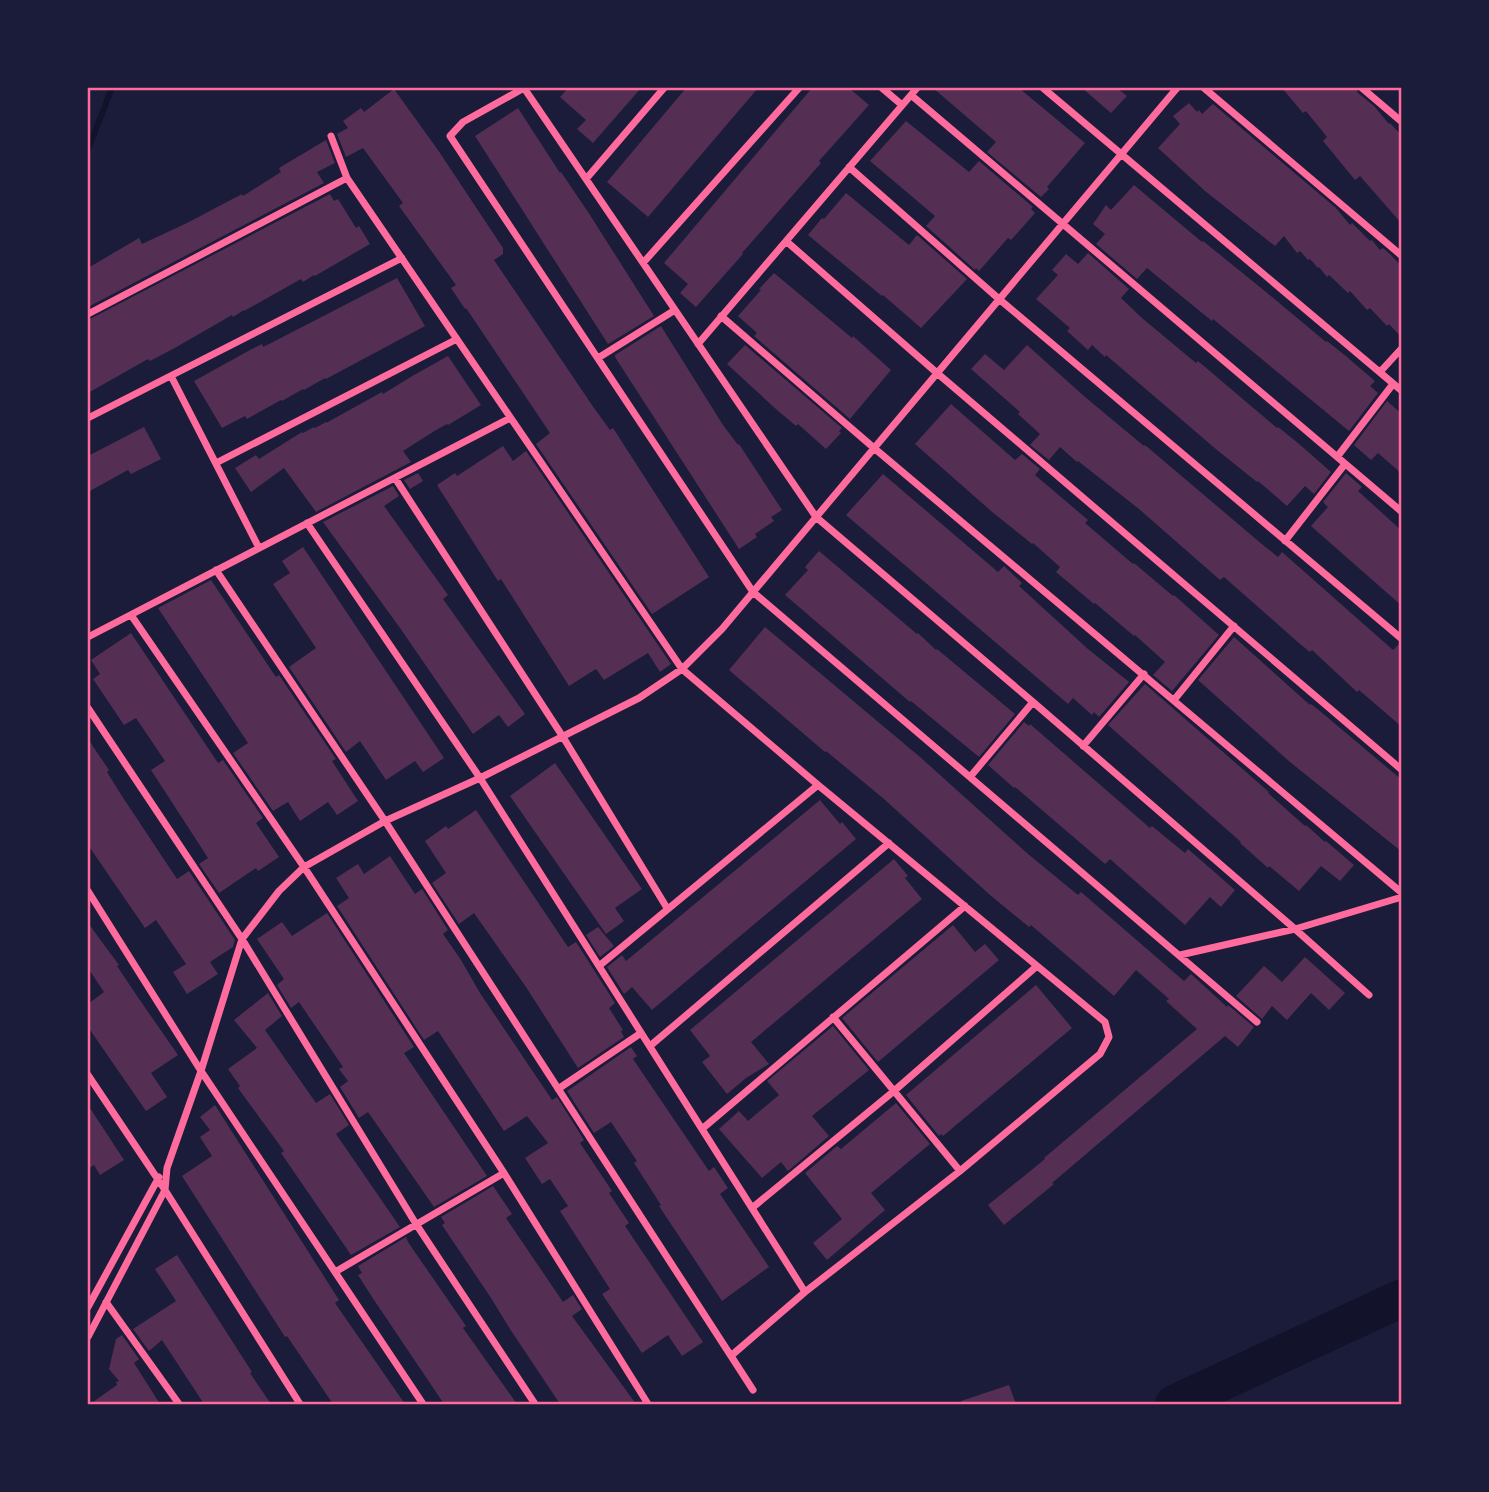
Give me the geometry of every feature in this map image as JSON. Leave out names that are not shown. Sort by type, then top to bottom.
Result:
[{"type":"street","points":[[1257,1022],[753,592],[450,136],[463,122],[524,88],[816,517],[1369,995]]},
{"type":"street","points":[[586,179],[664,88]]},
{"type":"street","points":[[643,263],[799,88]]},
{"type":"street","points":[[882,88],[902,105]]},
{"type":"street","points":[[698,344],[917,88]]},
{"type":"street","points":[[1043,88],[1402,391]]},
{"type":"street","points":[[88,1337],[164,1190],[167,1168],[201,1071],[242,939],[279,891],[304,867],[385,821],[563,737],[639,698],[682,669],[722,629],[1177,88]]},
{"type":"street","points":[[1203,88],[1402,256]]},
{"type":"street","points":[[1362,88],[1402,122]]},
{"type":"street","points":[[911,95],[1402,512]]},
{"type":"street","points":[[331,136],[347,178],[682,669],[1105,1022],[1109,1037],[1100,1054],[732,1355]]},
{"type":"street","points":[[849,167],[999,299],[1402,639]]},
{"type":"street","points":[[88,314],[347,178]]},
{"type":"street","points":[[786,241],[1402,770]]},
{"type":"street","points":[[88,418],[402,258]]},
{"type":"street","points":[[598,358],[674,310]]},
{"type":"street","points":[[721,316],[1402,895]]},
{"type":"street","points":[[216,463],[457,339]]},
{"type":"street","points":[[1380,372],[1402,348]]},
{"type":"street","points":[[171,376],[259,548]]},
{"type":"street","points":[[1337,457],[1393,383]]},
{"type":"street","points":[[88,637],[510,418]]},
{"type":"street","points":[[1285,541],[1345,464]]},
{"type":"street","points":[[395,478],[563,737],[667,908]]},
{"type":"street","points":[[307,523],[480,778],[806,1292]]},
{"type":"street","points":[[216,570],[385,821],[753,1390]]},
{"type":"street","points":[[131,615],[304,867],[504,1172],[648,1405]]},
{"type":"street","points":[[1174,700],[1234,626]]},
{"type":"street","points":[[1083,746],[1144,674]]},
{"type":"street","points":[[970,777],[1033,702]]},
{"type":"street","points":[[88,708],[242,939],[416,1224],[535,1405]]},
{"type":"street","points":[[599,966],[818,785]]},
{"type":"street","points":[[650,1046],[889,843]]},
{"type":"street","points":[[89,895],[201,1071],[423,1405]]},
{"type":"street","points":[[1180,955],[1295,929],[1402,895]]},
{"type":"street","points":[[702,1129],[965,906]]},
{"type":"street","points":[[752,1208],[894,1091],[1037,966]]},
{"type":"street","points":[[833,1017],[960,1171]]},
{"type":"street","points":[[558,1089],[641,1032]]},
{"type":"street","points":[[88,1075],[300,1405]]},
{"type":"street","points":[[88,1307],[157,1179],[167,1168]]},
{"type":"street","points":[[335,1272],[504,1172]]},
{"type":"street","points":[[106,1302],[178,1405]]},
{"type":"building","points":[[568,88],[641,88],[593,143],[577,129],[586,120],[560,97]]},
{"type":"building","points":[[686,88],[758,88],[648,217],[607,182]]},
{"type":"building","points":[[812,88],[849,88],[869,105],[696,307],[680,293],[688,284],[664,263]]},
{"type":"building","points":[[933,88],[1019,88],[1085,143],[1041,197],[987,152],[996,142]]},
{"type":"building","points":[[1082,88],[1117,88],[1127,96],[1111,113]]},
{"type":"building","points":[[1282,88],[1356,88],[1402,136],[1402,224],[1360,176],[1355,180],[1323,141],[1327,137],[1306,111],[1303,113]]},
{"type":"building","points":[[394,89],[503,248],[503,254],[494,260],[594,408],[610,430],[613,428],[709,577],[652,614],[536,444],[550,433],[451,288],[456,285],[399,206],[403,203],[363,148],[346,157],[337,134],[348,128],[343,121],[361,108],[364,112]]},
{"type":"building","points":[[1189,103],[1202,114],[1213,104],[1336,208],[1350,225],[1352,223],[1380,250],[1383,248],[1402,267],[1402,338],[1370,308],[1367,310],[1350,291],[1348,293],[1329,275],[1327,277],[1300,251],[1297,253],[1284,236],[1275,246],[1205,191],[1158,148],[1180,124],[1173,116]]},
{"type":"building","points":[[518,108],[654,316],[608,344],[475,136]]},
{"type":"building","points":[[906,121],[969,172],[979,161],[1033,207],[1031,209],[1035,213],[979,271],[926,226],[935,216],[870,161]]},
{"type":"building","points":[[326,140],[335,163],[317,172],[324,183],[88,307],[88,268],[139,238],[142,244],[242,194],[243,196],[281,172],[279,168]]},
{"type":"building","points":[[1134,185],[1375,381],[1370,386],[1378,393],[1349,431],[1147,268],[1137,279],[1096,244],[1105,234],[1093,224],[1106,205],[1111,210]]},
{"type":"building","points":[[846,193],[909,245],[917,235],[967,279],[921,328],[808,235]]},
{"type":"building","points":[[330,194],[334,201],[338,199],[356,228],[359,226],[370,244],[315,276],[303,282],[301,279],[88,393],[88,320]]},
{"type":"building","points":[[1088,253],[1129,289],[1121,298],[1142,318],[1331,472],[1314,494],[1305,486],[1287,506],[1106,355],[1105,357],[1092,345],[1088,350],[1067,331],[1070,328],[1036,299],[1058,275],[1052,270],[1066,254],[1078,264]]},
{"type":"building","points":[[774,273],[891,370],[850,419],[754,336],[757,333],[738,316]]},
{"type":"building","points":[[397,278],[425,326],[247,419],[245,416],[222,428],[194,381],[250,350],[262,344],[263,347]]},
{"type":"building","points":[[661,326],[723,425],[739,444],[782,510],[771,517],[774,521],[755,534],[757,537],[739,549],[615,357]]},
{"type":"building","points":[[745,345],[842,428],[839,431],[841,433],[826,449],[798,424],[796,426],[777,410],[727,364]]},
{"type":"building","points":[[1027,345],[1085,397],[1257,540],[1278,557],[1282,552],[1393,650],[1399,644],[1402,645],[1402,727],[1359,690],[1357,692],[1312,650],[1310,652],[1300,644],[1224,577],[1220,580],[1139,509],[1060,447],[1049,460],[1030,445],[1040,434],[1018,414],[1020,412],[971,369],[985,354],[1004,370]]},
{"type":"building","points":[[448,356],[481,405],[403,451],[411,462],[316,512],[284,468],[251,492],[235,468],[256,455],[259,459],[302,432],[326,423],[382,392],[383,394]]},
{"type":"building","points":[[1387,401],[1402,414],[1402,474],[1378,453],[1371,460],[1354,445]]},
{"type":"building","points":[[951,404],[1015,460],[1022,454],[1040,469],[1035,475],[1088,520],[1085,523],[1219,635],[1172,691],[1153,675],[1165,662],[1056,572],[1060,567],[915,444]]},
{"type":"building","points":[[144,427],[161,459],[131,474],[128,470],[88,492],[88,456]]},
{"type":"building","points":[[503,446],[513,461],[526,451],[671,664],[660,672],[648,653],[604,680],[596,669],[569,686],[437,485],[455,473],[457,476]]},
{"type":"building","points":[[418,473],[423,481],[410,489],[404,480]]},
{"type":"building","points":[[1346,473],[1362,487],[1358,491],[1402,531],[1402,606],[1311,526],[1328,507],[1323,502]]},
{"type":"building","points":[[883,474],[998,572],[1004,566],[1022,583],[1019,586],[1129,682],[1099,717],[1094,712],[1092,715],[1073,698],[1068,704],[846,515]]},
{"type":"building","points":[[393,486],[399,496],[384,506],[448,595],[443,599],[525,714],[508,727],[499,715],[473,734],[323,522]]},
{"type":"building","points":[[303,547],[444,758],[423,772],[415,761],[386,780],[360,741],[346,752],[289,667],[316,648],[273,584],[290,573],[282,561]]},
{"type":"building","points":[[819,551],[1015,714],[979,757],[785,595],[808,570],[805,567]]},
{"type":"building","points":[[211,580],[276,677],[279,675],[336,759],[332,761],[358,801],[337,815],[328,802],[300,821],[288,802],[273,811],[233,753],[248,743],[158,608]]},
{"type":"building","points":[[765,627],[1078,895],[1081,892],[1184,981],[1191,974],[1254,1027],[1238,1047],[1225,1036],[1004,1225],[988,1205],[1197,1029],[1136,970],[1114,996],[1031,925],[1029,927],[990,895],[884,799],[729,670]]},
{"type":"building","points":[[131,633],[218,763],[223,760],[263,818],[256,823],[279,857],[258,871],[256,868],[219,893],[199,864],[208,858],[151,770],[165,761],[136,718],[124,725],[93,679],[100,674],[91,660]]},
{"type":"building","points":[[1234,637],[1310,705],[1402,780],[1402,852],[1290,762],[1198,680]]},
{"type":"building","points":[[1145,684],[1305,826],[1354,865],[1340,881],[1321,866],[1299,891],[1269,866],[1268,868],[1108,725]]},
{"type":"building","points":[[1024,722],[1029,726],[1030,724],[1150,828],[1152,826],[1185,853],[1188,849],[1235,890],[1221,907],[1210,897],[1185,925],[1110,859],[1105,864],[988,765]]},
{"type":"building","points":[[88,739],[177,879],[189,871],[235,940],[233,947],[210,962],[218,974],[187,994],[173,972],[186,964],[156,920],[145,928],[88,845]]},
{"type":"building","points":[[555,763],[642,889],[615,908],[624,921],[606,934],[510,796]]},
{"type":"building","points":[[820,800],[856,839],[652,1010],[632,987],[624,994],[607,967],[622,955],[626,961]]},
{"type":"building","points":[[476,810],[568,947],[576,942],[615,1003],[609,1008],[623,1030],[621,1031],[624,1037],[578,1068],[474,913],[459,924],[432,883],[446,873],[425,841]]},
{"type":"building","points":[[390,856],[415,894],[422,889],[448,930],[443,934],[480,993],[552,1100],[557,1097],[584,1140],[580,1143],[612,1191],[609,1193],[629,1223],[625,1226],[703,1342],[682,1356],[668,1335],[642,1353],[602,1294],[610,1289],[560,1211],[568,1206],[550,1179],[542,1184],[525,1158],[548,1143],[527,1116],[504,1131],[438,1031],[424,1040],[337,906],[349,898],[336,878],[358,864],[364,874]]},
{"type":"building","points":[[894,859],[922,899],[751,1042],[769,1064],[727,1094],[702,1062],[710,1056],[690,1030]]},
{"type":"building","points":[[327,913],[414,1047],[404,1053],[487,1176],[434,1207],[368,1112],[359,1118],[340,1087],[348,1081],[339,1069],[343,1067],[299,1002],[291,1008],[277,985],[284,979],[257,939],[282,922],[292,936]]},
{"type":"building","points":[[88,923],[178,1055],[151,1073],[167,1097],[146,1111],[88,1027],[88,1004],[104,992],[88,968]]},
{"type":"building","points":[[953,925],[975,952],[985,944],[999,960],[878,1062],[842,1018]]},
{"type":"building","points":[[598,927],[614,946],[600,957],[586,935]]},
{"type":"building","points":[[1305,957],[1345,993],[1329,1010],[1311,993],[1287,1020],[1272,1006],[1262,1019],[1236,996],[1264,966],[1282,982]]},
{"type":"building","points":[[1036,985],[1072,1028],[943,1136],[939,1136],[906,1095]]},
{"type":"building","points":[[268,993],[282,1016],[265,1030],[316,1103],[330,1094],[349,1125],[336,1134],[400,1227],[351,1255],[281,1153],[284,1151],[238,1088],[240,1086],[228,1069],[257,1048],[234,1020]]},
{"type":"building","points":[[833,1026],[869,1070],[812,1116],[829,1136],[788,1171],[781,1162],[762,1178],[719,1129],[739,1111],[748,1121],[779,1095],[767,1081]]},
{"type":"building","points":[[631,1047],[637,1056],[633,1059],[709,1171],[714,1167],[728,1188],[720,1194],[769,1267],[722,1301],[659,1206],[661,1205],[634,1163],[637,1161],[611,1122],[594,1133],[567,1091]]},
{"type":"building","points":[[896,1103],[930,1144],[871,1193],[885,1210],[827,1260],[813,1243],[842,1219],[805,1173],[837,1146],[841,1149]]},
{"type":"building","points":[[88,1105],[124,1160],[100,1175],[94,1165],[88,1169]]},
{"type":"building","points":[[215,1105],[339,1300],[335,1303],[405,1404],[333,1404],[287,1336],[285,1337],[182,1176],[212,1156],[200,1137],[210,1130],[200,1117]]},
{"type":"building","points":[[493,1186],[512,1214],[506,1218],[563,1302],[573,1295],[582,1309],[572,1316],[636,1404],[560,1404],[510,1329],[442,1225],[445,1223],[441,1217]]},
{"type":"building","points":[[406,1237],[466,1326],[463,1328],[517,1404],[444,1404],[372,1297],[358,1275],[362,1273],[358,1266]]},
{"type":"building","points":[[177,1255],[271,1404],[204,1404],[162,1340],[149,1351],[133,1329],[176,1301],[155,1269]]},
{"type":"building","points":[[122,1335],[139,1359],[134,1363],[160,1404],[90,1404],[119,1381],[109,1369],[116,1339]]},
{"type":"building","points":[[1009,1385],[1016,1404],[962,1404],[961,1401]]},
{"type":"waterway","points":[[88,149],[112,88]]},
{"type":"waterway","points":[[1174,1404],[1402,1298]]}]
